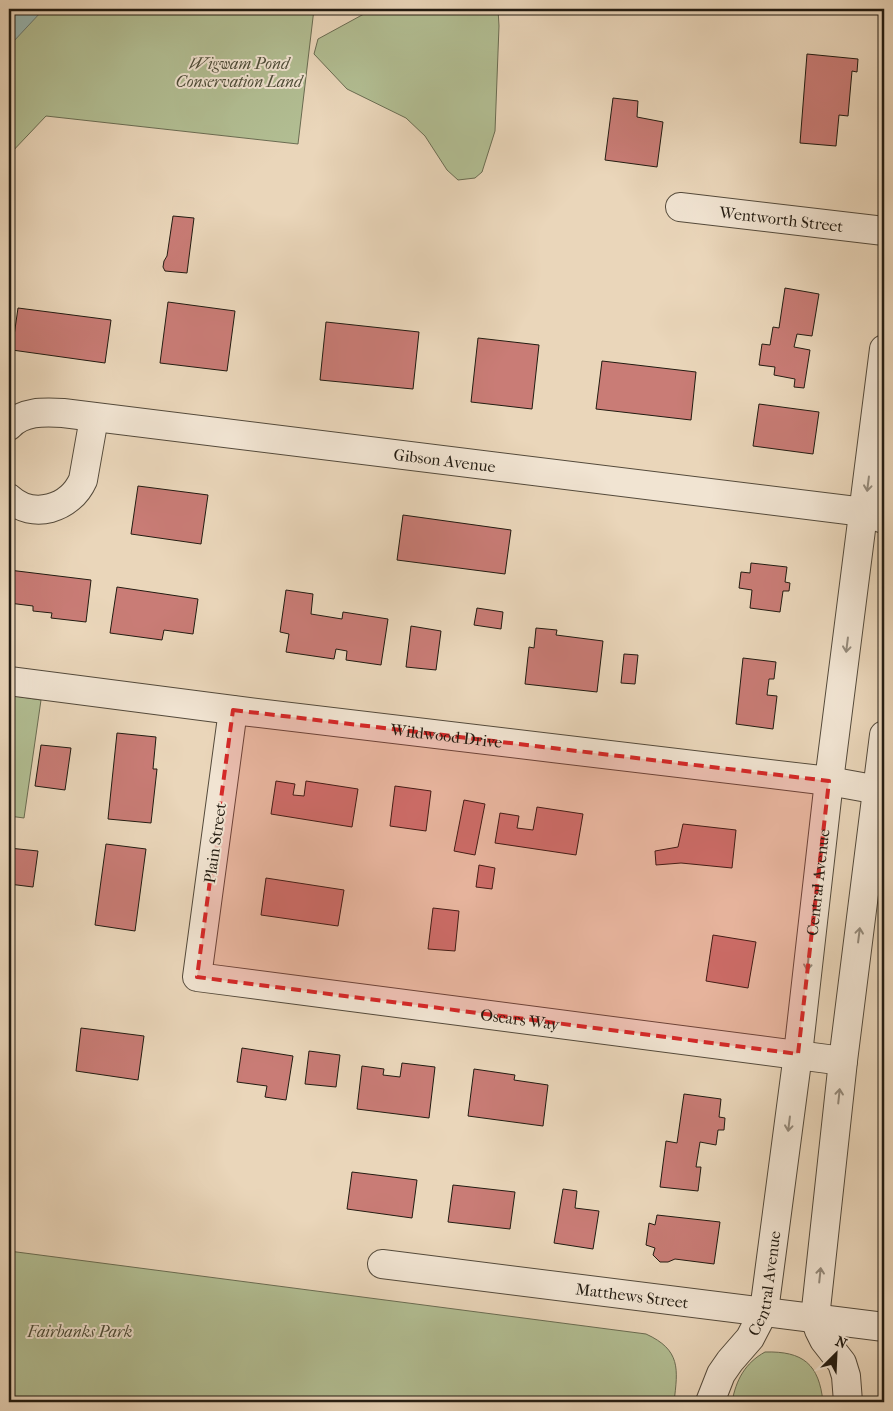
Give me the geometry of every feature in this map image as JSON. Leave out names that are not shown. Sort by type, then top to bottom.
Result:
[{"type":"street","name":"Wentworth Street","points":[[680,207],[884,231]]},
{"type":"street","name":"Central Avenue","points":[[710,1402],[721,1374],[750,1338],[764,1312],[798,1054],[829,781],[874,515],[884,348]]},
{"type":"street","name":"Gibson Avenue","points":[[9,426],[14,420],[35,414],[63,413],[874,515]]},
{"type":"street","points":[[9,498],[26,508],[41,510],[56,507],[70,499],[80,488],[83,480],[94,418]]},
{"type":"street","name":"Wildwood Drive","points":[[9,680],[233,710],[829,781],[881,790]]},
{"type":"street","name":"Plain Street","points":[[198,977],[233,710]]},
{"type":"street","points":[[848,1402],[846,1376],[842,1363],[824,1340],[815,1318],[843,1061],[881,790],[884,735]]},
{"type":"street","name":"Oscars Way","points":[[198,977],[843,1061]]},
{"type":"street","name":"Matthews Street","points":[[382,1264],[884,1327]]},
{"type":"highlighted area","points":[[233,710],[829,781],[798,1054],[197,977]]},
{"type":"green space","name":"Wigwam Pond Conservation Land","points":[[9,9],[314,9],[298,144],[46,116],[9,155]]},
{"type":"green space","points":[[373,9],[498,9],[495,131],[482,172],[475,178],[458,180],[447,170],[425,136],[406,118],[347,89],[314,54],[318,39]]},
{"type":"green space","points":[[9,695],[41,700],[24,818],[9,816]]},
{"type":"green space","name":"Fairbanks Park","points":[[9,1251],[646,1334],[666,1347],[675,1362],[674,1402],[9,1402]]},
{"type":"green space","points":[[765,1352],[790,1354],[807,1362],[818,1378],[823,1402],[732,1402],[742,1373],[752,1361]]},
{"type":"water","points":[[9,9],[42,9],[13,42],[9,42]]},
{"type":"building","points":[[807,54],[858,59],[857,72],[852,71],[848,116],[839,115],[836,146],[800,143]]},
{"type":"building","points":[[613,98],[638,101],[637,117],[663,122],[657,167],[605,160]]},
{"type":"building","points":[[173,216],[194,218],[187,273],[165,271],[163,267],[167,256]]},
{"type":"building","points":[[785,288],[819,294],[812,336],[797,334],[794,347],[810,350],[804,388],[794,387],[795,379],[774,375],[775,367],[759,365],[762,344],[770,345],[773,327],[779,328]]},
{"type":"building","points":[[168,302],[235,311],[227,371],[160,363]]},
{"type":"building","points":[[18,308],[111,320],[105,363],[12,350]]},
{"type":"building","points":[[326,322],[419,332],[413,389],[320,380]]},
{"type":"building","points":[[478,338],[539,345],[532,409],[471,402]]},
{"type":"building","points":[[602,361],[696,372],[691,420],[596,409]]},
{"type":"building","points":[[759,404],[819,412],[813,454],[753,446]]},
{"type":"building","points":[[138,486],[208,495],[201,544],[131,534]]},
{"type":"building","points":[[403,515],[511,530],[505,574],[397,560]]},
{"type":"building","points":[[751,563],[787,567],[785,582],[790,583],[789,591],[783,591],[780,612],[750,608],[752,590],[739,588],[741,572],[750,573]]},
{"type":"building","points":[[9,570],[91,580],[86,622],[51,618],[52,613],[33,611],[33,606],[9,603]]},
{"type":"building","points":[[117,587],[198,599],[193,634],[164,630],[162,640],[110,633]]},
{"type":"building","points":[[286,590],[313,594],[311,614],[342,619],[343,612],[388,619],[381,665],[346,660],[347,651],[336,649],[334,659],[286,652],[289,634],[280,632]]},
{"type":"building","points":[[477,608],[503,612],[501,629],[474,625]]},
{"type":"building","points":[[411,626],[441,631],[436,670],[406,667]]},
{"type":"building","points":[[536,628],[557,630],[556,635],[603,641],[597,692],[525,684],[529,647],[534,648]]},
{"type":"building","points":[[624,654],[638,655],[635,684],[621,683]]},
{"type":"building","points":[[743,658],[776,662],[774,679],[769,679],[767,695],[777,696],[773,729],[736,724]]},
{"type":"building","points":[[117,733],[156,737],[153,769],[157,769],[151,823],[108,819]]},
{"type":"building","points":[[41,745],[71,748],[65,790],[35,786]]},
{"type":"building","points":[[276,781],[295,784],[293,795],[304,796],[306,781],[358,789],[352,827],[271,814]]},
{"type":"building","points":[[395,786],[431,791],[426,831],[390,826]]},
{"type":"building","points":[[464,800],[485,804],[475,855],[454,851]]},
{"type":"building","points":[[537,807],[583,814],[576,855],[495,843],[500,813],[519,816],[517,828],[533,830]]},
{"type":"building","points":[[683,824],[736,830],[732,868],[681,863],[656,865],[655,851],[678,847]]},
{"type":"building","points":[[106,844],[146,849],[135,931],[95,925]]},
{"type":"building","points":[[9,848],[38,851],[33,887],[9,884]]},
{"type":"building","points":[[479,865],[495,868],[492,889],[476,887]]},
{"type":"building","points":[[266,878],[344,890],[338,926],[261,915]]},
{"type":"building","points":[[433,908],[459,911],[455,951],[428,949]]},
{"type":"building","points":[[713,935],[756,942],[748,988],[706,981]]},
{"type":"building","points":[[81,1028],[144,1036],[138,1080],[76,1071]]},
{"type":"building","points":[[242,1048],[293,1056],[286,1100],[265,1097],[267,1086],[237,1082]]},
{"type":"building","points":[[309,1051],[340,1055],[336,1087],[305,1084]]},
{"type":"building","points":[[402,1063],[435,1067],[429,1118],[357,1109],[362,1066],[384,1069],[383,1075],[400,1077]]},
{"type":"building","points":[[474,1069],[515,1075],[514,1080],[548,1085],[543,1126],[468,1116]]},
{"type":"building","points":[[684,1094],[721,1099],[719,1117],[725,1118],[724,1130],[718,1130],[716,1145],[700,1142],[696,1167],[701,1167],[698,1191],[660,1187],[666,1141],[677,1143]]},
{"type":"building","points":[[352,1172],[417,1180],[412,1218],[347,1209]]},
{"type":"building","points":[[453,1185],[515,1192],[510,1229],[448,1222]]},
{"type":"building","points":[[563,1189],[577,1191],[575,1208],[599,1211],[593,1249],[554,1243]]},
{"type":"building","points":[[657,1215],[720,1222],[714,1264],[675,1259],[668,1262],[660,1262],[653,1255],[655,1248],[646,1245],[649,1223],[655,1225]]}]
